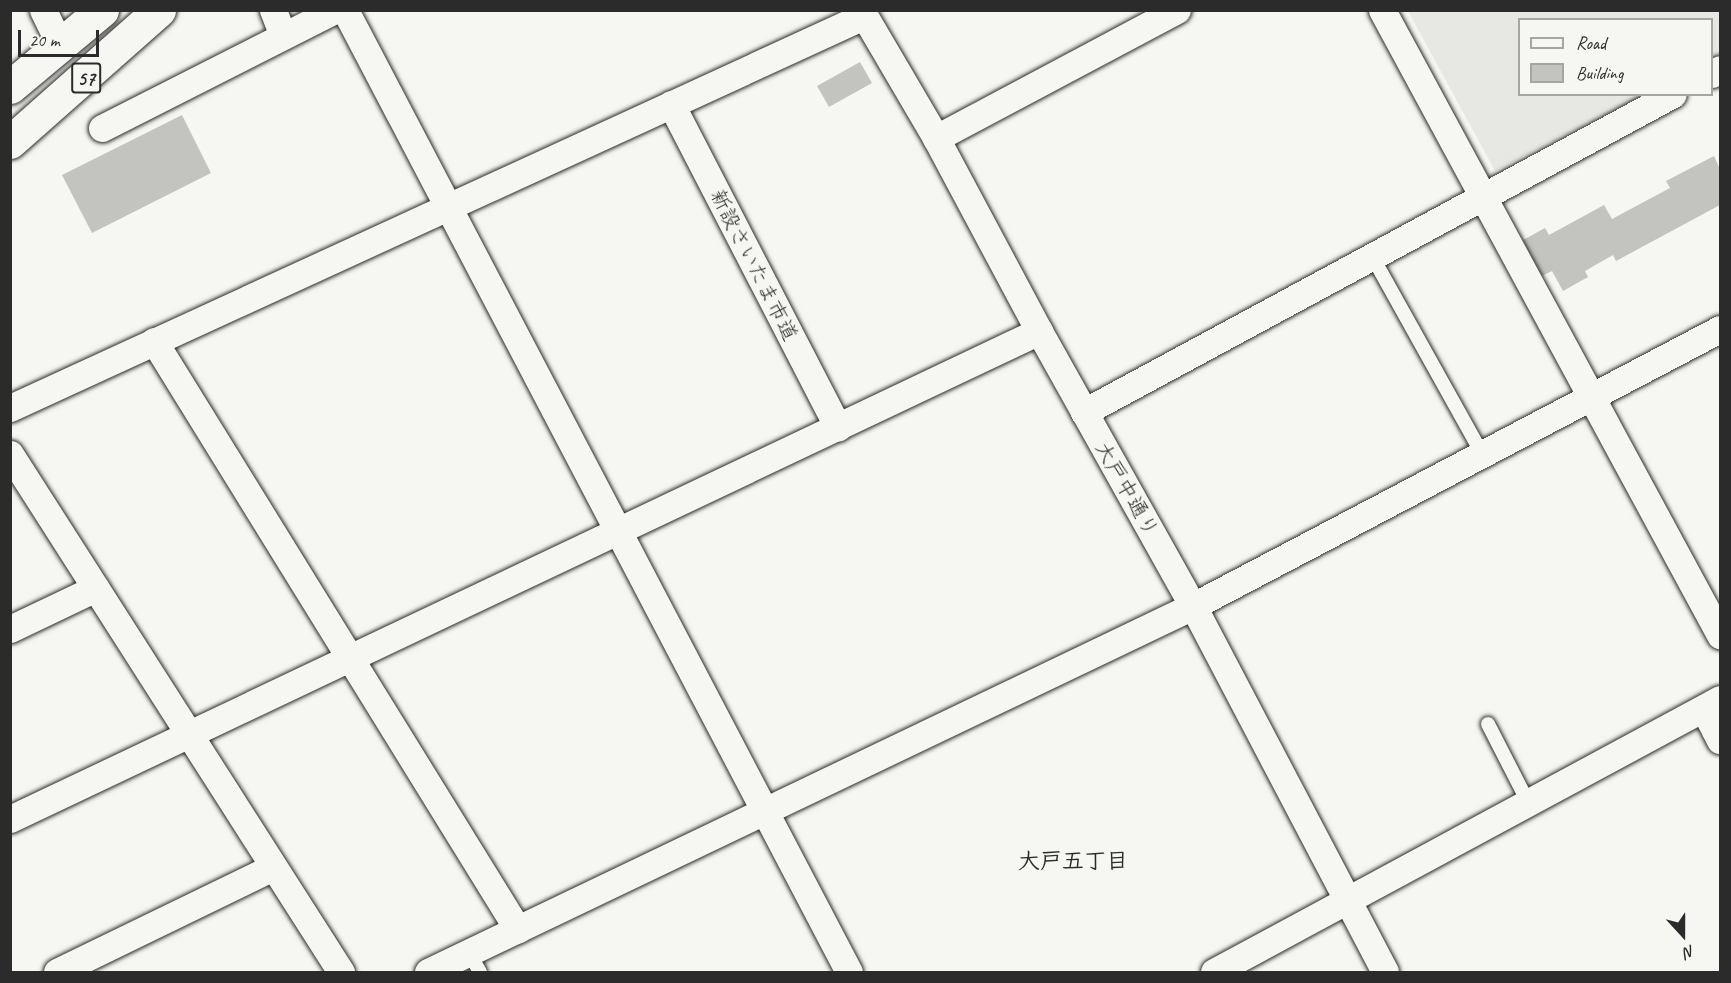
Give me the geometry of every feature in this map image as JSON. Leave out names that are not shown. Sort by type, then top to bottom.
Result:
[{"type":"main road","name":"57","points":[[10,87],[102,10]]},
{"type":"main road","name":"57","points":[[10,142],[159,10]]},
{"type":"street","points":[[43,10],[60,45]]},
{"type":"street","points":[[102,128],[278,22],[335,10]]},
{"type":"street","points":[[345,10],[615,532],[765,810],[849,972]]},
{"type":"street","points":[[936,138],[1177,10]]},
{"type":"street","points":[[1382,10],[1593,395],[1720,635]]},
{"type":"street","points":[[10,408],[447,205],[671,104],[862,13]]},
{"type":"street","name":"大戸中通り","points":[[862,13],[936,138],[1039,331],[1193,606],[1385,972]]},
{"type":"street","points":[[1084,412],[1669,96]]},
{"type":"street","name":"新設さいたま市道","points":[[671,104],[838,427]]},
{"type":"street","points":[[428,972],[475,963],[518,930],[1193,606],[1720,329]]},
{"type":"street","points":[[10,819],[1039,331]]},
{"type":"street","points":[[154,342],[518,930]]},
{"type":"street","points":[[10,454],[341,972]]},
{"type":"street","points":[[10,629],[96,588]]},
{"type":"street","points":[[1214,972],[1530,806],[1712,704],[1720,740]]},
{"type":"street","points":[[57,972],[273,867]]},
{"type":"lane","points":[[1372,256],[1482,454]]},
{"type":"lane","points":[[1488,724],[1530,806]]},
{"type":"shaded area","points":[[1408,11],[1720,11],[1720,54],[1713,58],[1713,18],[1518,18],[1518,96],[1641,96],[1495,171]]},
{"type":"building","points":[[860,62],[872,83],[829,107],[817,86]]},
{"type":"building","points":[[182,115],[211,173],[92,233],[62,175]]},
{"type":"building","points":[[1714,156],[1720,169],[1720,205],[1616,261],[1613,255],[1585,271],[1588,277],[1563,291],[1552,271],[1542,276],[1523,240],[1545,228],[1549,235],[1604,205],[1612,219],[1670,188],[1666,181]]},
{"type":"district","name":"大戸五丁目","points":[[1073,862]]}]
